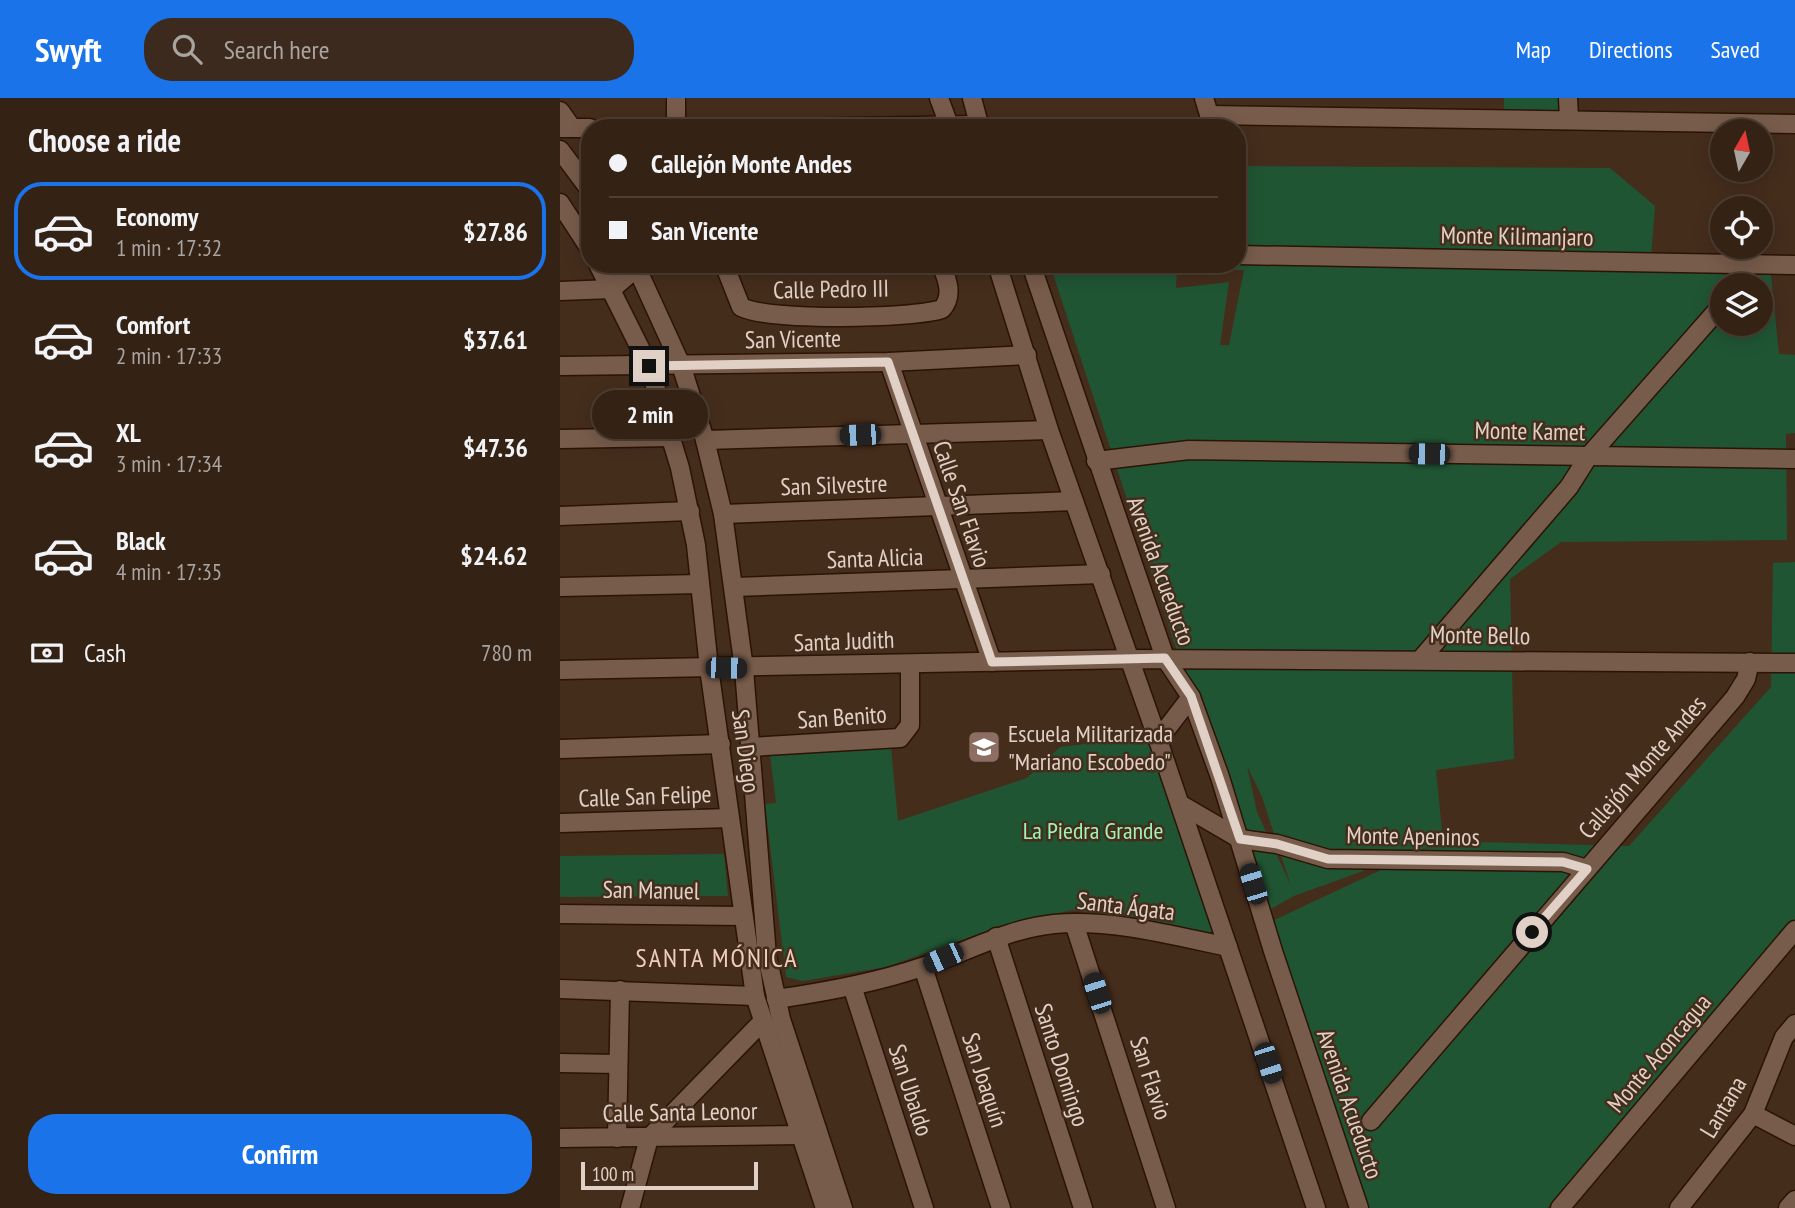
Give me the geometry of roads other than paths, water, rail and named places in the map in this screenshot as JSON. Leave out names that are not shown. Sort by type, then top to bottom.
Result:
[{"type":"street","points":[[676,98],[676,119]]},
{"type":"street","points":[[939,98],[947,119]]},
{"type":"street","points":[[972,98],[978,119]]},
{"type":"street","points":[[1568,98],[1569,118]]},
{"type":"street","points":[[560,111],[574,128]]},
{"type":"street","points":[[1209,113],[1795,124]]},
{"type":"street","points":[[560,150],[581,178]]},
{"type":"street","points":[[560,203],[581,235]]},
{"type":"street","name":"Monte Kilimanjaro","points":[[1246,255],[1795,265]]},
{"type":"street","points":[[1744,273],[1748,265]]},
{"type":"street","name":"San Diego","points":[[603,273],[649,366],[672,437],[690,511],[742,916],[755,996],[825,1208]]},
{"type":"street","points":[[560,291],[612,289],[630,273]]},
{"type":"street","name":"San Diego","points":[[641,273],[681,365],[705,440],[723,514],[744,668],[767,956],[776,999],[844,1208]]},
{"type":"street","name":"Calle Pedro III","points":[[728,273],[741,307],[753,313],[784,318],[942,309],[948,302],[949,284],[945,273]]},
{"type":"street","points":[[1000,273],[1049,430],[1180,804],[1316,1208]]},
{"type":"street","name":"Avenida Acueducto","points":[[1034,273],[1165,658],[1191,696],[1359,1208]]},
{"type":"street","points":[[1421,659],[1569,486],[1588,457],[1710,319]]},
{"type":"street","name":"San Vicente","points":[[560,366],[888,362],[1027,355]]},
{"type":"street","name":"Calle San Flavio","points":[[888,362],[992,662]]},
{"type":"street","points":[[705,440],[1049,430]]},
{"type":"street","points":[[560,439],[672,437]]},
{"type":"street","name":"Monte Kamet","points":[[1096,461],[1189,450],[1795,459]]},
{"type":"street","name":"San Silvestre","points":[[723,514],[1074,501]]},
{"type":"street","points":[[560,516],[690,511]]},
{"type":"street","name":"Santa Alicia","points":[[734,587],[1101,574]]},
{"type":"street","points":[[560,587],[700,584]]},
{"type":"street","name":"Monte Bello","points":[[1130,659],[1795,663]]},
{"type":"street","name":"Santa Judith","points":[[560,670],[1130,659]]},
{"type":"street","name":"Callejón Monte Andes","points":[[1371,1121],[1735,697],[1746,679],[1750,662]]},
{"type":"street","name":"San Benito","points":[[750,747],[900,738],[910,724],[910,664]]},
{"type":"street","points":[[1158,740],[1191,696]]},
{"type":"street","points":[[560,749],[721,744]]},
{"type":"street","points":[[1180,804],[1240,839]]},
{"type":"street","name":"Calle San Felipe","points":[[560,823],[730,818]]},
{"type":"street","name":"Monte Apeninos","points":[[1240,839],[1277,844],[1328,859],[1563,862],[1587,869]]},
{"type":"street","name":"San Manuel","points":[[560,914],[742,916]]},
{"type":"street","name":"Santa Ágata","points":[[776,999],[852,986],[923,967],[996,937],[1025,929],[1074,923],[1136,928],[1228,947]]},
{"type":"street","name":"San Flavio","points":[[1074,923],[1167,1208]]},
{"type":"street","name":"Monte Aconcagua","points":[[1560,1208],[1795,930]]},
{"type":"street","name":"Santo Domingo","points":[[996,937],[1083,1208]]},
{"type":"street","name":"San Joaquín","points":[[923,967],[1001,1208]]},
{"type":"street","name":"San Ubaldo","points":[[852,986],[924,1208]]},
{"type":"street","points":[[560,989],[755,996]]},
{"type":"street","points":[[617,1138],[620,990]]},
{"type":"street","points":[[629,1208],[649,1138],[762,1022]]},
{"type":"street","name":"Lantana","points":[[1679,1208],[1753,1114],[1791,1034]]},
{"type":"street","points":[[560,1063],[618,1064]]},
{"type":"street","points":[[1753,1114],[1795,1136]]},
{"type":"street","name":"Calle Santa Leonor","points":[[560,1138],[801,1135]]},
{"type":"street","points":[[1788,1208],[1795,1200]]},
{"type":"place","name":"Escuela Militarizada \"Mariano Escobedo\"","points":[[984,747]]},
{"type":"district","name":"SANTA MÓNICA","points":[[717,957]]},
{"type":"park label","name":"La Piedra Grande","points":[[1093,830]]}]
